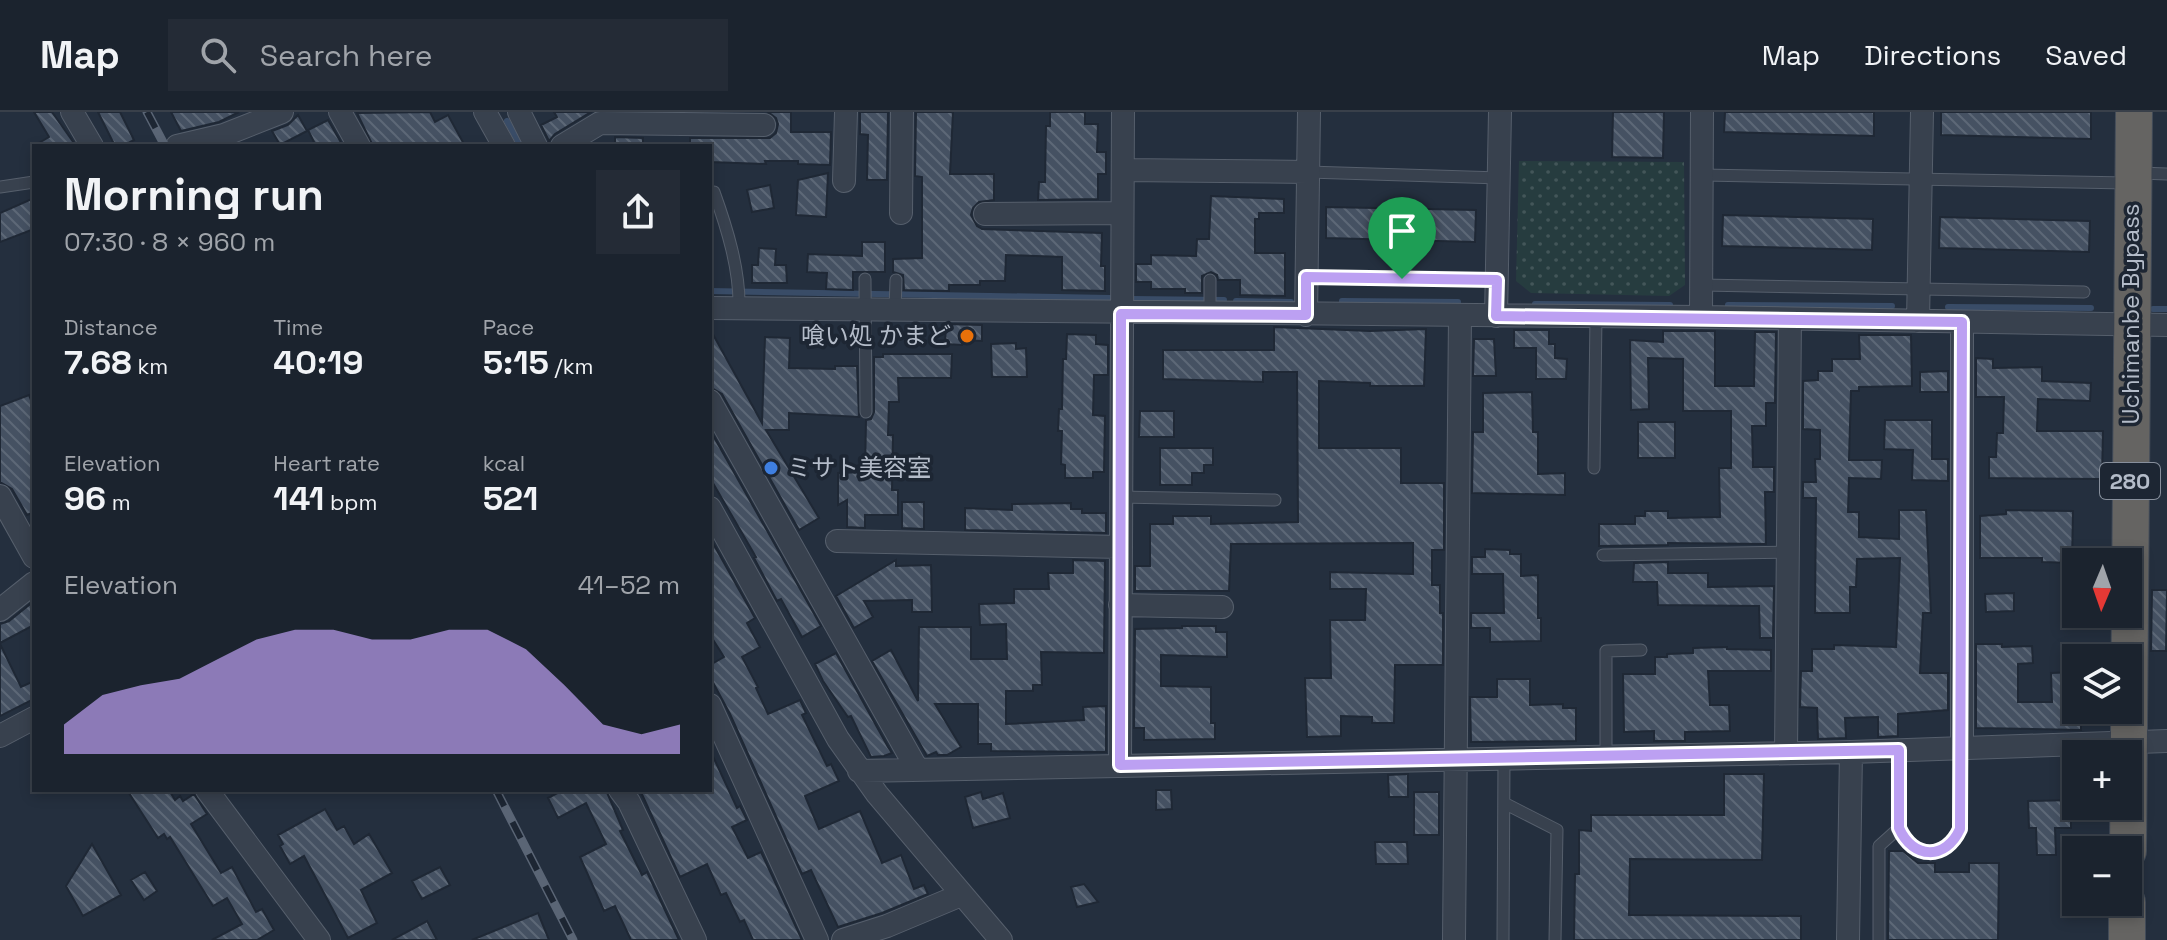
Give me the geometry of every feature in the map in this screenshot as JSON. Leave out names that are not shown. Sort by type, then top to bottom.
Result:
[{"type":"highway","name":"Uchimanbe Bypass","points":[[2130,740],[2131,325],[2144,177],[2134,112]]},
{"type":"highway","points":[[2127,916],[2127,940]]},
{"type":"street","points":[[72,112],[91,144]]},
{"type":"street","points":[[194,144],[227,140],[282,112]]},
{"type":"street","points":[[340,112],[358,144]]},
{"type":"street","points":[[485,112],[503,144]]},
{"type":"street","points":[[519,112],[535,144]]},
{"type":"street","points":[[844,181],[846,112]]},
{"type":"street","points":[[901,213],[902,112]]},
{"type":"street","points":[[1120,765],[1123,112]]},
{"type":"street","points":[[1306,315],[1309,112]]},
{"type":"street","points":[[1496,316],[1500,112]]},
{"type":"street","points":[[1701,317],[1702,112]]},
{"type":"street","points":[[1918,321],[1922,112]]},
{"type":"street","points":[[565,144],[600,123],[764,125]]},
{"type":"street","points":[[1123,170],[1308,172]]},
{"type":"street","points":[[985,214],[1122,213]]},
{"type":"street","points":[[712,307],[739,297],[865,294],[1121,314],[1210,304],[1306,315],[1701,317],[2167,325]]},
{"type":"street","points":[[1454,940],[1460,316]]},
{"type":"street","points":[[1786,753],[1790,319]]},
{"type":"street","points":[[1962,322],[1962,748]]},
{"type":"street","points":[[712,405],[917,769]]},
{"type":"street","points":[[0,496],[32,553]]},
{"type":"street","points":[[712,512],[838,739],[859,771],[1001,940]]},
{"type":"street","points":[[837,541],[1120,547]]},
{"type":"street","points":[[0,610],[32,585]]},
{"type":"street","points":[[1120,605],[1222,607]]},
{"type":"street","points":[[712,709],[817,940]]},
{"type":"street","points":[[0,736],[32,719]]},
{"type":"street","points":[[2142,741],[2167,741]]},
{"type":"street","points":[[859,771],[1851,752],[2062,744]]},
{"type":"street","points":[[1848,940],[1851,752]]},
{"type":"street","points":[[208,792],[319,940]]},
{"type":"street","points":[[622,792],[695,940]]},
{"type":"street","points":[[843,940],[887,926],[961,895]]},
{"type":"lane","points":[[1308,172],[1500,178]]},
{"type":"lane","points":[[1703,175],[1921,180],[2144,177]]},
{"type":"lane","points":[[0,187],[32,182]]},
{"type":"lane","points":[[714,192],[724,219],[739,297]]},
{"type":"lane","points":[[1306,277],[1497,280]]},
{"type":"lane","points":[[1210,280],[1210,304]]},
{"type":"lane","points":[[1702,285],[2084,292]]},
{"type":"lane","points":[[865,294],[866,412]]},
{"type":"lane","points":[[1594,468],[1596,316]]},
{"type":"lane","points":[[1120,497],[1275,500]]},
{"type":"lane","points":[[1603,555],[1789,552]]},
{"type":"lane","points":[[1606,756],[1606,651],[1641,650]]},
{"type":"lane","points":[[1899,750],[1899,828],[1912,847],[1923,852],[1935,852],[1946,848],[1960,829],[1962,748]]},
{"type":"lane","points":[[1503,940],[1504,757]]},
{"type":"lane","points":[[1504,803],[1557,830],[1555,940]]},
{"type":"lane","points":[[1879,940],[1879,846],[1899,828]]},
{"type":"green space","points":[[1519,161],[1684,162],[1685,285],[1669,296],[1531,293],[1516,281]]},
{"type":"building","points":[[34,112],[52,112],[75,144],[37,144],[49,137]]},
{"type":"building","points":[[98,112],[120,112],[134,140],[127,144],[114,144]]},
{"type":"building","points":[[171,112],[239,112],[219,122],[181,131]]},
{"type":"building","points":[[430,112],[435,122],[448,115],[464,144],[372,144],[357,113]]},
{"type":"building","points":[[554,112],[591,112],[549,141],[541,125],[557,117]]},
{"type":"building","points":[[768,112],[791,112],[791,132],[831,132],[830,165],[798,164],[798,161],[765,161],[766,164],[712,162],[712,144],[690,144],[690,138],[770,138],[776,133],[776,118]]},
{"type":"building","points":[[860,112],[888,112],[887,180],[867,180],[868,135],[860,134]]},
{"type":"building","points":[[916,112],[953,112],[950,174],[994,174],[994,200],[979,202],[973,208],[971,215],[977,226],[982,229],[1102,233],[1101,266],[1105,266],[1105,291],[1062,290],[1062,257],[1006,255],[1005,281],[949,285],[949,291],[904,290],[903,275],[893,272],[893,259],[922,258],[922,177],[915,176]]},
{"type":"building","points":[[1050,112],[1085,112],[1085,124],[1098,124],[1097,152],[1106,152],[1106,174],[1098,174],[1098,199],[1038,200],[1039,182],[1045,182],[1046,126],[1050,126]]},
{"type":"building","points":[[1613,112],[1664,112],[1663,158],[1612,157]]},
{"type":"building","points":[[1725,112],[1874,112],[1874,136],[1724,132]]},
{"type":"building","points":[[1941,112],[2091,112],[2091,139],[1941,135]]},
{"type":"building","points":[[298,115],[307,131],[279,144],[272,131],[288,125]]},
{"type":"building","points":[[328,120],[342,144],[315,144],[308,130]]},
{"type":"building","points":[[615,137],[643,138],[643,144],[615,144]]},
{"type":"building","points":[[828,173],[826,217],[796,215],[798,180]]},
{"type":"building","points":[[770,185],[774,208],[752,212],[747,190]]},
{"type":"building","points":[[1211,196],[1284,199],[1284,213],[1259,213],[1259,219],[1255,219],[1255,253],[1285,253],[1285,296],[1240,295],[1240,280],[1218,280],[1217,275],[1211,272],[1202,276],[1202,293],[1185,293],[1185,289],[1151,289],[1151,282],[1136,282],[1136,264],[1151,264],[1151,255],[1196,256],[1197,239],[1209,239]]},
{"type":"building","points":[[32,199],[32,230],[0,242],[0,213]]},
{"type":"building","points":[[1326,207],[1476,210],[1475,242],[1326,238]]},
{"type":"building","points":[[1723,215],[1873,219],[1872,250],[1722,246]]},
{"type":"building","points":[[1940,217],[2090,221],[2089,252],[1939,248]]},
{"type":"building","points":[[862,242],[885,242],[885,272],[853,272],[853,290],[826,289],[827,273],[807,272],[808,254],[862,256]]},
{"type":"building","points":[[759,248],[776,249],[775,265],[786,265],[787,283],[752,283],[752,265],[758,265]]},
{"type":"building","points":[[946,324],[982,325],[982,341],[962,340],[962,345],[945,344]]},
{"type":"building","points":[[1274,327],[1370,331],[1426,329],[1424,386],[1370,386],[1370,383],[1319,381],[1319,448],[1401,448],[1401,483],[1444,483],[1444,550],[1432,550],[1432,585],[1440,585],[1440,613],[1443,613],[1443,665],[1395,665],[1394,723],[1372,723],[1372,717],[1341,716],[1341,736],[1307,737],[1305,678],[1331,678],[1330,620],[1365,620],[1366,589],[1330,589],[1330,572],[1413,574],[1413,543],[1231,544],[1229,591],[1135,591],[1135,566],[1150,566],[1150,524],[1173,524],[1173,516],[1211,516],[1211,524],[1298,522],[1297,372],[1263,372],[1263,382],[1163,379],[1163,350],[1274,350]]},
{"type":"building","points":[[1514,330],[1549,330],[1549,344],[1555,344],[1555,358],[1567,359],[1566,379],[1536,379],[1536,348],[1514,348]]},
{"type":"building","points":[[1663,331],[1715,331],[1715,386],[1754,386],[1755,332],[1776,332],[1775,403],[1766,403],[1766,426],[1752,426],[1753,467],[1774,467],[1774,492],[1765,492],[1766,544],[1599,546],[1599,524],[1635,524],[1635,516],[1645,516],[1645,511],[1668,511],[1668,518],[1720,517],[1719,468],[1731,468],[1731,411],[1683,411],[1683,359],[1648,358],[1649,409],[1631,410],[1630,340],[1663,342]]},
{"type":"building","points":[[712,333],[762,423],[765,337],[790,338],[789,368],[857,366],[859,417],[789,413],[789,430],[766,430],[819,518],[799,530],[722,394],[712,388]]},
{"type":"building","points":[[1067,334],[1096,335],[1096,344],[1108,345],[1108,375],[1094,375],[1093,415],[1105,416],[1104,472],[1093,472],[1093,478],[1065,478],[1065,465],[1061,464],[1059,409],[1062,409]]},
{"type":"building","points":[[1859,335],[1911,335],[1912,386],[1859,387],[1859,391],[1851,391],[1849,460],[1882,460],[1881,479],[1849,478],[1848,512],[1859,512],[1859,537],[1899,539],[1899,510],[1926,510],[1931,613],[1923,613],[1920,673],[1948,673],[1948,710],[1898,714],[1898,736],[1878,737],[1878,717],[1845,718],[1846,738],[1818,739],[1817,708],[1800,707],[1801,671],[1812,671],[1812,649],[1834,649],[1834,645],[1896,647],[1900,558],[1857,559],[1856,587],[1850,587],[1850,613],[1815,613],[1816,498],[1803,498],[1803,482],[1816,482],[1815,459],[1820,459],[1820,430],[1803,429],[1803,381],[1818,380],[1818,371],[1832,371],[1832,359],[1860,359]]},
{"type":"building","points":[[1474,339],[1494,339],[1496,376],[1473,376]]},
{"type":"building","points":[[1016,343],[1016,349],[1026,348],[1027,377],[992,377],[991,344]]},
{"type":"building","points":[[883,354],[952,354],[951,378],[898,378],[899,402],[889,402],[888,435],[893,435],[892,490],[898,490],[898,515],[865,515],[865,528],[847,527],[847,500],[838,505],[838,473],[865,472],[866,420],[871,419],[874,412],[874,357],[883,357]]},
{"type":"building","points":[[1976,358],[1993,359],[1993,368],[2042,367],[2042,381],[2091,383],[2090,401],[2038,399],[2037,431],[2103,431],[2102,479],[1989,478],[1989,457],[1996,457],[1997,433],[2003,433],[2004,397],[1976,397]]},
{"type":"building","points":[[1948,371],[1948,392],[1920,392],[1920,372]]},
{"type":"building","points":[[1532,392],[1533,432],[1538,432],[1538,474],[1565,473],[1565,495],[1472,493],[1473,432],[1483,432],[1483,393]]},
{"type":"building","points":[[29,395],[32,403],[32,513],[27,515],[12,489],[0,482],[0,406]]},
{"type":"building","points":[[1140,411],[1174,411],[1174,437],[1139,437]]},
{"type":"building","points":[[1885,420],[1932,420],[1932,459],[1948,459],[1948,481],[1912,480],[1913,450],[1884,449]]},
{"type":"building","points":[[1638,422],[1675,422],[1675,458],[1638,458]]},
{"type":"building","points":[[712,434],[821,626],[802,637],[781,599],[777,601],[756,557],[712,481]]},
{"type":"building","points":[[1160,448],[1213,448],[1213,465],[1204,465],[1204,473],[1192,473],[1192,485],[1160,485]]},
{"type":"building","points":[[902,502],[924,502],[924,529],[902,528]]},
{"type":"building","points":[[1071,503],[1071,509],[1082,509],[1082,513],[1106,513],[1106,533],[965,530],[965,508],[1012,510],[1012,504]]},
{"type":"building","points":[[2006,510],[2073,511],[2072,548],[2062,548],[2062,563],[2042,562],[2042,558],[1980,558],[1980,516],[2006,514]]},
{"type":"building","points":[[712,542],[755,618],[747,623],[760,647],[742,657],[768,714],[800,700],[806,713],[802,715],[827,766],[831,764],[839,781],[805,796],[819,829],[860,811],[882,863],[901,855],[914,889],[924,885],[928,894],[838,927],[811,870],[802,874],[712,681],[712,664],[724,657],[712,638]]},
{"type":"building","points":[[1485,549],[1510,550],[1510,554],[1521,554],[1521,576],[1538,575],[1541,641],[1490,642],[1490,628],[1471,628],[1471,613],[1504,613],[1503,574],[1472,574],[1472,557],[1485,557]]},
{"type":"building","points":[[896,560],[896,566],[931,565],[932,612],[912,612],[912,600],[864,601],[873,617],[854,628],[836,596]]},
{"type":"building","points":[[1073,560],[1105,561],[1104,653],[1041,652],[1042,685],[1033,685],[1033,691],[1006,691],[1006,724],[1084,720],[1083,707],[1106,706],[1106,752],[991,751],[991,744],[978,744],[978,704],[935,704],[961,747],[947,755],[936,752],[927,756],[872,661],[891,650],[918,701],[919,627],[971,627],[971,659],[1007,659],[1006,624],[980,625],[979,604],[1014,603],[1014,589],[1049,589],[1048,573],[1073,573]]},
{"type":"building","points":[[1668,562],[1668,573],[1708,573],[1708,587],[1774,586],[1773,638],[1760,638],[1759,606],[1658,605],[1657,582],[1633,582],[1634,563]]},
{"type":"building","points":[[2152,590],[2167,590],[2166,651],[2151,651]]},
{"type":"building","points":[[2014,593],[2014,611],[1986,612],[1985,594]]},
{"type":"building","points":[[32,603],[32,626],[0,643],[0,624],[9,621]]},
{"type":"building","points":[[1216,626],[1216,632],[1227,632],[1227,657],[1161,655],[1161,686],[1211,687],[1211,723],[1215,723],[1215,739],[1144,740],[1144,728],[1134,728],[1135,629]]},
{"type":"building","points":[[0,644],[21,687],[32,682],[32,700],[0,716]]},
{"type":"building","points":[[1976,644],[2032,646],[2033,663],[2018,664],[2018,702],[2052,702],[2051,673],[2062,673],[2062,724],[2081,724],[2081,730],[1976,728]]},
{"type":"building","points":[[1693,648],[1771,650],[1771,671],[1708,671],[1710,705],[1729,705],[1730,731],[1685,732],[1685,741],[1654,741],[1654,731],[1624,732],[1623,674],[1655,674],[1655,657],[1693,653]]},
{"type":"building","points":[[836,653],[892,753],[871,757],[851,716],[848,717],[823,681],[815,664]]},
{"type":"building","points":[[1497,679],[1530,679],[1530,705],[1563,704],[1563,708],[1576,708],[1576,741],[1471,742],[1470,697],[1497,697]]},
{"type":"building","points":[[712,754],[737,808],[740,806],[747,820],[732,827],[748,858],[761,852],[802,940],[753,940],[726,893],[721,895],[707,864],[680,877],[641,792],[712,792]]},
{"type":"building","points":[[1408,774],[1408,797],[1389,797],[1388,775]]},
{"type":"building","points":[[1724,774],[1764,774],[1762,860],[1630,859],[1629,915],[1801,916],[1801,940],[1574,940],[1579,830],[1591,831],[1591,815],[1724,815]]},
{"type":"building","points":[[1156,790],[1171,790],[1172,809],[1156,810]]},
{"type":"building","points":[[128,792],[170,792],[175,800],[180,796],[183,801],[194,794],[207,814],[191,824],[221,873],[232,867],[256,912],[262,909],[274,930],[257,940],[212,940],[242,924],[227,898],[213,906],[170,837],[167,839],[164,834],[158,838]]},
{"type":"building","points":[[559,792],[607,792],[623,830],[620,831],[642,875],[647,872],[679,940],[631,940],[615,906],[604,911],[580,857],[606,844],[586,803],[558,818],[548,798]]},
{"type":"building","points":[[981,792],[983,799],[1003,793],[1010,818],[973,828],[965,797]]},
{"type":"building","points":[[1414,792],[1439,792],[1439,835],[1414,835]]},
{"type":"building","points":[[2062,800],[2062,820],[2071,820],[2071,828],[2055,828],[2056,855],[2037,855],[2036,828],[2029,828],[2028,801]]},
{"type":"building","points":[[325,809],[337,830],[344,826],[354,844],[369,834],[392,873],[361,890],[377,923],[348,938],[304,856],[290,864],[278,835]]},
{"type":"building","points":[[1375,842],[1407,842],[1408,864],[1376,864]]},
{"type":"building","points":[[92,844],[121,895],[83,916],[66,886]]},
{"type":"building","points":[[1889,851],[1903,851],[1918,863],[1935,863],[1935,872],[1969,872],[1969,863],[1999,863],[1998,940],[1888,940]]},
{"type":"building","points":[[440,867],[450,885],[422,899],[412,881]]},
{"type":"building","points":[[145,872],[157,891],[144,900],[131,880]]},
{"type":"building","points":[[1084,884],[1098,902],[1077,907],[1071,887]]},
{"type":"building","points":[[538,913],[549,940],[472,940]]},
{"type":"building","points":[[427,921],[437,940],[392,940]]},
{"type":"waterway","points":[[507,121],[518,141]]},
{"type":"waterway","points":[[712,291],[1110,298]]},
{"type":"waterway","points":[[1131,299],[1224,300]]},
{"type":"waterway","points":[[1236,301],[1291,302]]},
{"type":"waterway","points":[[1342,301],[1458,302]]},
{"type":"waterway","points":[[1535,304],[1670,305]]},
{"type":"waterway","points":[[1728,305],[1892,306]]},
{"type":"waterway","points":[[1948,307],[2091,308]]},
{"type":"waterway","points":[[2153,309],[2167,309]]},
{"type":"railway","points":[[147,112],[164,144]]},
{"type":"railway","points":[[497,792],[573,940]]},
{"type":"place","name":"喰い処 かまど","points":[[967,336]]},
{"type":"place","name":"ミサト美容室","points":[[771,468]]},
{"type":"route","points":[[1306,277],[1402,279],[1497,280],[1496,316],[1962,322],[1960,829],[1946,848],[1923,852],[1904,839],[1899,828],[1899,750],[1120,765],[1121,314],[1306,315],[1306,277]]}]
